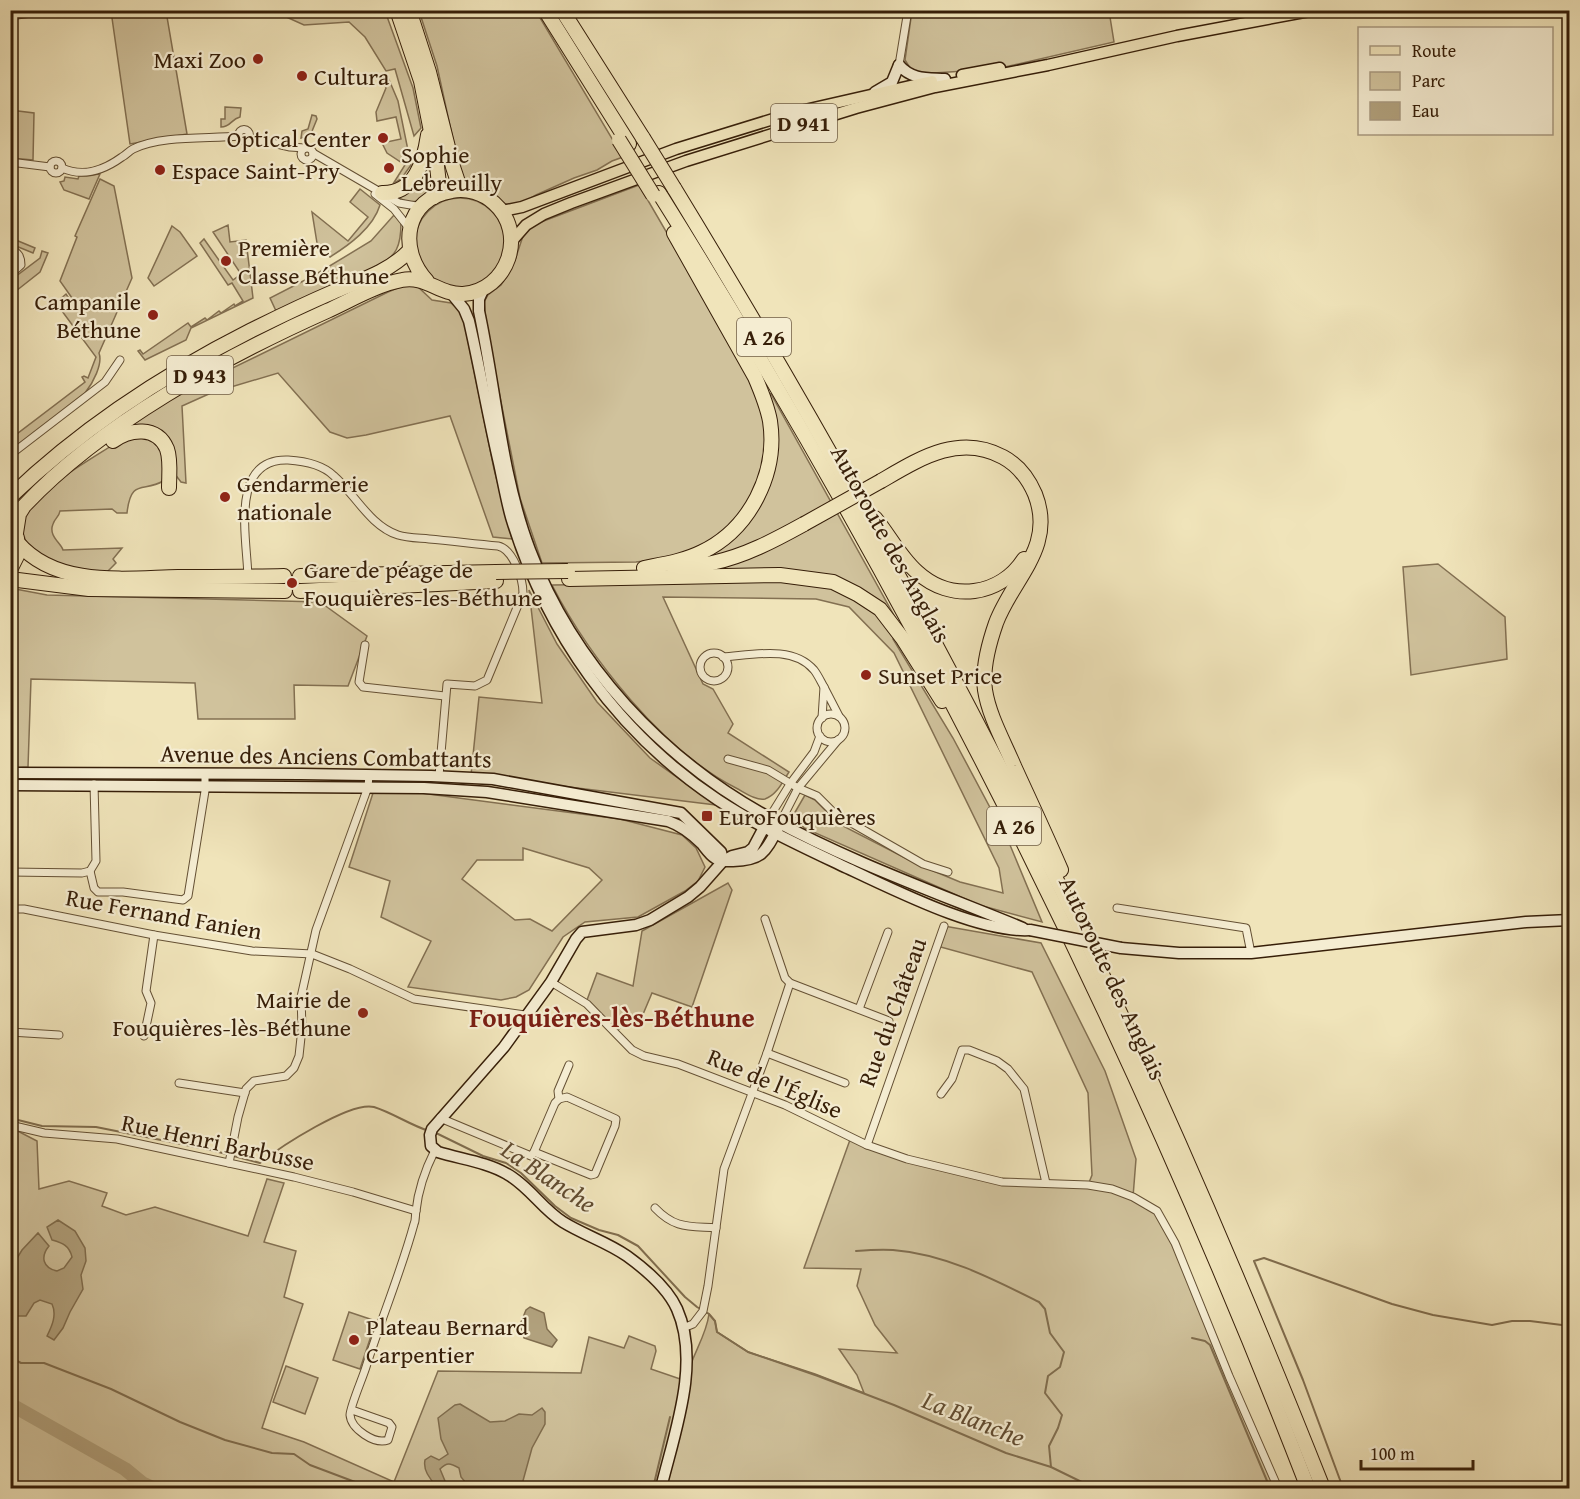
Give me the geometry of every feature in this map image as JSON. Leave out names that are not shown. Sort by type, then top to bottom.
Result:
[{"type":"highway","points":[[397,10],[421,81],[430,124],[440,176],[434,197]]},
{"type":"highway","points":[[410,10],[429,72],[453,167],[458,182],[464,190]]},
{"type":"highway","name":"Autoroute des Anglais","points":[[544,10],[656,194],[725,299],[835,489],[938,677],[1091,984],[1166,1144],[1233,1301],[1308,1488]]},
{"type":"highway","name":"Autoroute des Anglais","points":[[562,10],[734,287],[850,488],[956,683],[1097,964],[1204,1198],[1323,1488]]},
{"type":"highway","points":[[382,193],[402,190],[416,176],[426,151],[430,124]]},
{"type":"highway","points":[[464,190],[485,196],[502,211],[511,230],[512,241],[505,269],[495,280],[484,288],[462,294],[438,289],[427,281],[413,262],[409,251],[410,229],[422,207],[443,193],[464,190]]},
{"type":"highway","points":[[646,573],[702,552],[722,541],[756,501],[765,478],[771,451],[770,419],[755,377],[656,194]]},
{"type":"highway","name":"D 943","points":[[10,497],[66,447],[182,367],[279,317],[387,269],[409,251]]},
{"type":"highway","name":"D 943","points":[[15,533],[19,514],[24,506],[70,464],[108,435],[182,386],[262,342],[368,292],[402,280],[427,281]]},
{"type":"highway","points":[[70,464],[121,435],[138,431],[149,432],[160,439],[167,450],[169,488]]},
{"type":"highway","points":[[646,573],[712,568],[759,552],[882,483],[921,458],[952,447],[980,448],[1005,458],[1017,466],[1030,482],[1041,515],[1040,535],[1028,567],[996,622],[985,667],[985,690],[1002,739],[1079,910],[1097,964]]},
{"type":"highway","points":[[850,488],[915,571],[931,584],[962,592],[995,586],[1008,579],[1025,558],[1033,536],[1034,518],[1031,503],[1024,485],[1001,462],[979,454],[963,453],[924,464],[882,483]]},
{"type":"highway","points":[[10,570],[18,554],[15,533]]},
{"type":"highway","points":[[15,533],[27,553],[50,567],[93,577],[284,576]]},
{"type":"highway","points":[[300,576],[496,577],[646,573],[780,575],[833,582],[880,609],[903,639],[996,790]]},
{"type":"highway","points":[[300,591],[496,577]]},
{"type":"highway","points":[[10,579],[88,589],[285,591]]},
{"type":"main road","name":"D 941","points":[[512,241],[526,225],[544,214],[686,161],[856,108],[935,87],[1315,10]]},
{"type":"main road","name":"D 941","points":[[502,211],[522,207],[657,156],[776,118],[945,79],[1113,50]]},
{"type":"street","points":[[869,95],[892,82],[899,65],[908,10]]},
{"type":"street","points":[[10,16],[31,13]]},
{"type":"street","points":[[899,65],[906,73],[914,77],[945,79]]},
{"type":"street","points":[[10,162],[50,167],[55,172],[62,168],[68,171],[92,172],[104,169],[133,149],[171,139],[239,136],[242,130],[247,131],[250,138],[303,152],[307,160],[313,155]]},
{"type":"street","points":[[303,152],[310,148],[313,155],[399,203],[422,207]]},
{"type":"street","points":[[368,185],[403,219],[410,229]]},
{"type":"street","points":[[10,249],[19,254],[21,265],[10,275]]},
{"type":"street","points":[[484,288],[479,311],[511,484],[530,550],[563,621],[604,679],[656,735],[681,758],[767,823]]},
{"type":"street","points":[[451,293],[464,309],[469,321],[510,514],[532,575],[566,643],[587,675],[613,707],[665,760],[717,800],[953,901],[1030,930],[1122,948],[1179,953],[1251,953],[1526,922],[1569,920]]},
{"type":"street","points":[[10,455],[105,382],[120,360]]},
{"type":"street","points":[[248,577],[245,505],[248,485],[255,473],[268,463],[285,460],[319,466],[335,476],[375,520],[399,536],[498,546],[507,550],[513,559],[523,588],[521,600],[487,680],[475,686],[447,684],[439,776]]},
{"type":"street","points":[[364,645],[359,682],[363,687],[445,696]]},
{"type":"street","points":[[723,657],[728,665],[726,674],[719,680],[706,678],[700,666],[704,658],[715,653],[723,657],[784,654],[799,658],[814,670],[844,722],[845,730],[798,788],[765,850],[752,860],[723,861]]},
{"type":"street","points":[[661,1488],[687,1371],[687,1347],[677,1308],[668,1295],[629,1257],[610,1245],[562,1222],[509,1175],[497,1169],[435,1150],[431,1146],[431,1132],[504,1047],[551,982],[582,932],[636,925],[650,920],[692,894],[723,861],[753,848],[790,784],[814,752],[820,736],[818,725],[822,718],[824,687]]},
{"type":"street","points":[[822,718],[830,714],[839,716]]},
{"type":"street","points":[[820,736],[828,741],[838,740]]},
{"type":"street","points":[[728,759],[768,770],[790,784],[817,796],[834,813],[923,864],[948,872]]},
{"type":"street","name":"Avenue des Anciens Combattants","points":[[10,773],[487,792],[651,818],[681,826],[715,858],[723,861]]},
{"type":"street","points":[[231,1158],[238,1117],[246,1089],[254,1081],[286,1076],[294,1068],[299,1056],[302,1028],[301,997],[316,930],[368,787],[369,775]]},
{"type":"street","name":"Avenue des Anciens Combattants","points":[[10,785],[369,775],[493,779],[681,813],[721,852],[723,861]]},
{"type":"street","points":[[94,784],[96,861],[90,871],[94,888],[99,892],[123,892],[183,900],[188,896],[205,780]]},
{"type":"street","points":[[10,872],[82,873],[90,871]]},
{"type":"street","points":[[1117,908],[1246,928],[1251,953]]},
{"type":"street","name":"Rue Fernand Fanien","points":[[10,909],[24,909],[154,935],[252,951],[312,954],[414,999],[525,1015]]},
{"type":"street","points":[[765,919],[785,978],[790,983],[889,1021]]},
{"type":"street","name":"Rue du Château","points":[[867,1145],[944,926]]},
{"type":"street","points":[[859,1009],[888,932]]},
{"type":"street","points":[[144,1036],[150,1003],[146,991],[154,935]]},
{"type":"street","name":"Rue de l'Église","points":[[551,982],[587,1004],[632,1050],[644,1056],[678,1064],[785,1105],[867,1145],[907,1159],[1002,1182],[1088,1185],[1112,1189],[1133,1197],[1157,1211],[1175,1243],[1278,1488]]},
{"type":"street","points":[[683,1328],[693,1324],[703,1310],[724,1169],[790,983]]},
{"type":"street","points":[[10,1032],[59,1035]]},
{"type":"street","points":[[941,1094],[952,1079],[963,1050],[969,1050],[997,1061],[1008,1069],[1024,1089],[1046,1183]]},
{"type":"street","points":[[767,1053],[845,1083]]},
{"type":"street","points":[[559,1099],[558,1091],[569,1065]]},
{"type":"street","points":[[179,1083],[244,1093]]},
{"type":"street","points":[[441,1118],[531,1156],[555,1103],[559,1099],[567,1097],[616,1119],[595,1174],[591,1175],[534,1152]]},
{"type":"street","name":"Rue Henri Barbusse","points":[[10,1125],[44,1133],[117,1139],[231,1158],[416,1211]]},
{"type":"street","points":[[351,1410],[389,1423],[392,1427],[388,1440],[383,1442],[364,1434],[353,1422],[350,1414],[351,1410],[415,1222],[430,1160],[435,1150]]},
{"type":"street","points":[[655,1208],[666,1219],[682,1226],[716,1228]]},
{"type":"green space","points":[[111,11],[166,11],[187,134],[130,144]]},
{"type":"green space","points":[[273,11],[385,11],[413,88],[421,128],[414,136],[395,69],[386,71],[365,37],[349,22],[304,25]]},
{"type":"green space","points":[[419,11],[536,11],[623,157],[536,195],[521,204],[510,205],[499,202],[469,185],[461,176],[437,66]]},
{"type":"green space","points":[[912,11],[1109,11],[1114,42],[996,69],[918,74],[905,60]]},
{"type":"green space","points":[[387,75],[398,101],[411,165],[401,179],[393,184],[405,165],[387,153],[382,143],[401,139],[396,117],[377,121],[376,112],[386,88],[382,78]]},
{"type":"green space","points":[[225,107],[241,108],[240,117],[227,126],[221,127],[221,119],[225,119]]},
{"type":"green space","points":[[10,110],[34,113],[33,160],[11,158]]},
{"type":"green space","points":[[312,115],[317,119],[310,136],[301,138],[302,131],[308,129]]},
{"type":"green space","points":[[428,152],[434,178],[427,194],[421,201],[408,202],[394,196]]},
{"type":"green space","points":[[100,174],[89,199],[64,190],[60,182],[64,181],[65,177],[78,179],[79,176]]},
{"type":"green space","points":[[100,179],[114,186],[132,278],[99,353],[98,368],[88,389],[12,451],[13,437],[85,382],[82,377],[88,378],[96,357],[59,307],[59,300],[66,294],[70,300],[72,298],[60,281],[77,237],[75,236]]},
{"type":"green space","points":[[639,185],[731,343],[755,389],[771,394],[901,628],[893,639],[953,738],[1010,845],[1042,922],[979,905],[804,828],[794,814],[805,795],[815,800],[839,824],[919,865],[960,882],[1003,893],[999,868],[894,653],[849,607],[816,599],[663,597],[703,684],[713,689],[733,724],[728,733],[789,772],[776,791],[769,797],[761,799],[746,794],[709,772],[655,726],[607,671],[586,642],[552,585],[711,583],[668,558],[636,562],[542,563],[520,498],[487,331],[484,302],[488,295],[501,285],[515,260],[523,236],[533,225]]},
{"type":"green space","points":[[360,189],[380,205],[377,213],[360,235],[330,257],[317,243],[312,212],[348,241],[368,217],[350,202]]},
{"type":"green space","points":[[460,198],[477,201],[492,211],[502,226],[505,243],[502,260],[492,275],[477,285],[460,288],[443,285],[428,275],[418,260],[415,243],[418,226],[428,211],[443,201]]},
{"type":"green space","points":[[394,215],[401,222],[400,238],[396,250],[389,259],[376,268],[277,313],[270,298],[313,276],[371,241]]},
{"type":"green space","points":[[228,225],[230,242],[246,240],[253,298],[191,328],[186,340],[145,360],[138,351],[140,350],[143,354],[188,323],[191,327],[243,301],[232,283],[228,285],[200,243],[204,239],[233,280],[241,274],[213,232]]},
{"type":"green space","points":[[172,226],[180,232],[197,256],[154,286],[148,278]]},
{"type":"green space","points":[[11,238],[35,248],[33,253],[11,244]]},
{"type":"green space","points":[[42,251],[48,253],[40,272],[16,291],[13,290],[11,280],[40,258]]},
{"type":"green space","points":[[407,284],[418,287],[432,300],[451,303],[458,309],[464,321],[494,469],[512,539],[493,537],[450,416],[347,438],[330,432],[278,373],[211,393],[182,406],[186,483],[181,482],[174,473],[172,451],[130,424],[201,380],[204,382]]},
{"type":"green space","points":[[125,437],[152,437],[164,452],[163,481],[135,490],[127,513],[117,513],[112,509],[60,511],[52,528],[53,536],[63,550],[122,548],[113,559],[116,563],[106,573],[95,575],[52,562],[38,555],[28,546],[23,533],[23,520],[33,503],[57,482]]},
{"type":"green space","points":[[1438,564],[1505,617],[1507,659],[1411,675],[1403,567]]},
{"type":"green space","points":[[10,588],[47,595],[320,602],[367,636],[348,686],[294,685],[295,719],[198,719],[195,683],[31,679],[28,767],[11,768]]},
{"type":"green space","points":[[529,590],[557,644],[597,702],[650,758],[716,805],[471,775],[479,697],[542,703]]},
{"type":"green space","points":[[413,792],[620,819],[682,835],[696,848],[705,867],[698,881],[685,891],[638,917],[585,922],[563,937],[529,990],[516,997],[501,1000],[408,987],[431,941],[381,917],[390,881],[349,867],[373,793]],"holes":[[[523,848],[589,868],[602,880],[552,931],[530,919],[515,920],[462,879],[477,860],[523,860]]]},
{"type":"green space","points":[[728,883],[732,890],[692,1007],[652,993],[641,1019],[633,1015],[617,1031],[587,1000],[597,973],[633,986],[642,931]]},
{"type":"green space","points":[[944,926],[1041,943],[1105,1071],[1136,1159],[1133,1197],[1157,1211],[1170,1231],[1278,1488],[676,1488],[663,1485],[661,1488],[11,1488],[10,1127],[37,1141],[39,1189],[69,1181],[107,1193],[102,1206],[126,1215],[155,1207],[248,1236],[267,1179],[284,1183],[264,1242],[296,1251],[284,1297],[303,1304],[262,1428],[304,1442],[394,1482],[438,1371],[581,1373],[589,1337],[624,1348],[629,1336],[655,1346],[656,1351],[651,1369],[686,1381],[709,1314],[715,1321],[717,1332],[748,1352],[864,1393],[857,1375],[839,1349],[897,1353],[875,1325],[857,1286],[861,1269],[804,1268],[851,1137],[867,1145],[1002,1182],[1088,1185],[1092,1175],[1088,1093],[1032,972],[937,946]]},
{"type":"green space","name":"Plateau Bernard Carpentier","points":[[349,1312],[376,1321],[360,1369],[333,1360]]},
{"type":"green space","points":[[286,1366],[318,1378],[305,1414],[273,1402]]},
{"type":"water","points":[[58,1220],[75,1231],[85,1248],[86,1261],[81,1275],[83,1289],[63,1328],[54,1340],[47,1336],[54,1316],[52,1304],[40,1300],[34,1303],[26,1316],[16,1316],[11,1311],[11,1268],[22,1250],[38,1233],[49,1246],[44,1254],[46,1265],[57,1271],[64,1268],[72,1257],[71,1253],[65,1245],[52,1240],[47,1227]]},
{"type":"water","points":[[530,1307],[544,1313],[547,1329],[557,1340],[552,1347],[524,1338],[523,1331],[519,1327],[526,1310]]},
{"type":"water","points":[[460,1404],[490,1422],[505,1421],[519,1414],[532,1415],[542,1408],[545,1412],[545,1424],[532,1448],[521,1488],[470,1488],[461,1477],[459,1468],[449,1464],[440,1469],[445,1481],[443,1484],[437,1486],[431,1480],[426,1470],[425,1460],[431,1456],[439,1460],[448,1454],[441,1439],[438,1418],[455,1405]]},
{"type":"waterway","name":"La Blanche","points":[[10,1118],[42,1126],[96,1127],[211,1150],[260,1163],[316,1127],[349,1111],[363,1107],[374,1107],[429,1131]]},
{"type":"waterway","name":"La Blanche","points":[[434,1132],[483,1156],[506,1163],[521,1173],[571,1218],[618,1235],[638,1246],[685,1297],[709,1314],[715,1321],[717,1332],[748,1352],[894,1405],[1006,1453],[1051,1467],[1094,1488]]},
{"type":"waterway","points":[[856,1251],[912,1252],[950,1262],[1039,1302],[1045,1309],[1050,1333],[1064,1352],[1060,1367],[1048,1376],[1045,1393],[1062,1415],[1049,1446],[1051,1467]]},
{"type":"waterway","points":[[1343,1488],[1303,1380],[1254,1261],[1264,1258],[1392,1304],[1433,1315],[1492,1325],[1512,1321],[1530,1321],[1570,1326]]},
{"type":"waterway","points":[[1192,1338],[1205,1341],[1210,1345],[1270,1488]]},
{"type":"waterway","points":[[10,1357],[21,1363],[44,1363],[111,1389],[180,1422],[225,1440],[272,1453],[294,1454],[310,1465],[371,1488]]},
{"type":"waterway","points":[[10,1404],[125,1469],[142,1483],[153,1488]]},
{"type":"waterway","points":[[653,1488],[670,1417]]},
{"type":"place","name":"Maxi Zoo","points":[[258,59]]},
{"type":"place","name":"Cultura","points":[[302,76]]},
{"type":"place","name":"Optical Center","points":[[383,138]]},
{"type":"place","name":"Sophie Lebreuilly","points":[[389,168]]},
{"type":"place","name":"Espace Saint-Pry","points":[[160,170]]},
{"type":"place","name":"Première Classe Béthune","points":[[226,261]]},
{"type":"place","name":"Campanile Béthune","points":[[153,315]]},
{"type":"place","name":"Gendarmerie nationale","points":[[225,497]]},
{"type":"place","name":"Gare de péage de Fouquières-les-Béthune","points":[[292,583]]},
{"type":"place","name":"Sunset Price","points":[[866,675]]},
{"type":"place","name":"EuroFouquières","points":[[707,816]]},
{"type":"place","name":"Mairie de Fouquières-lès-Béthune","points":[[363,1013]]},
{"type":"place","name":"Plateau Bernard Carpentier","points":[[354,1340]]},
{"type":"district","name":"Fouquières-lès-Béthune","points":[[612,1017]]}]
